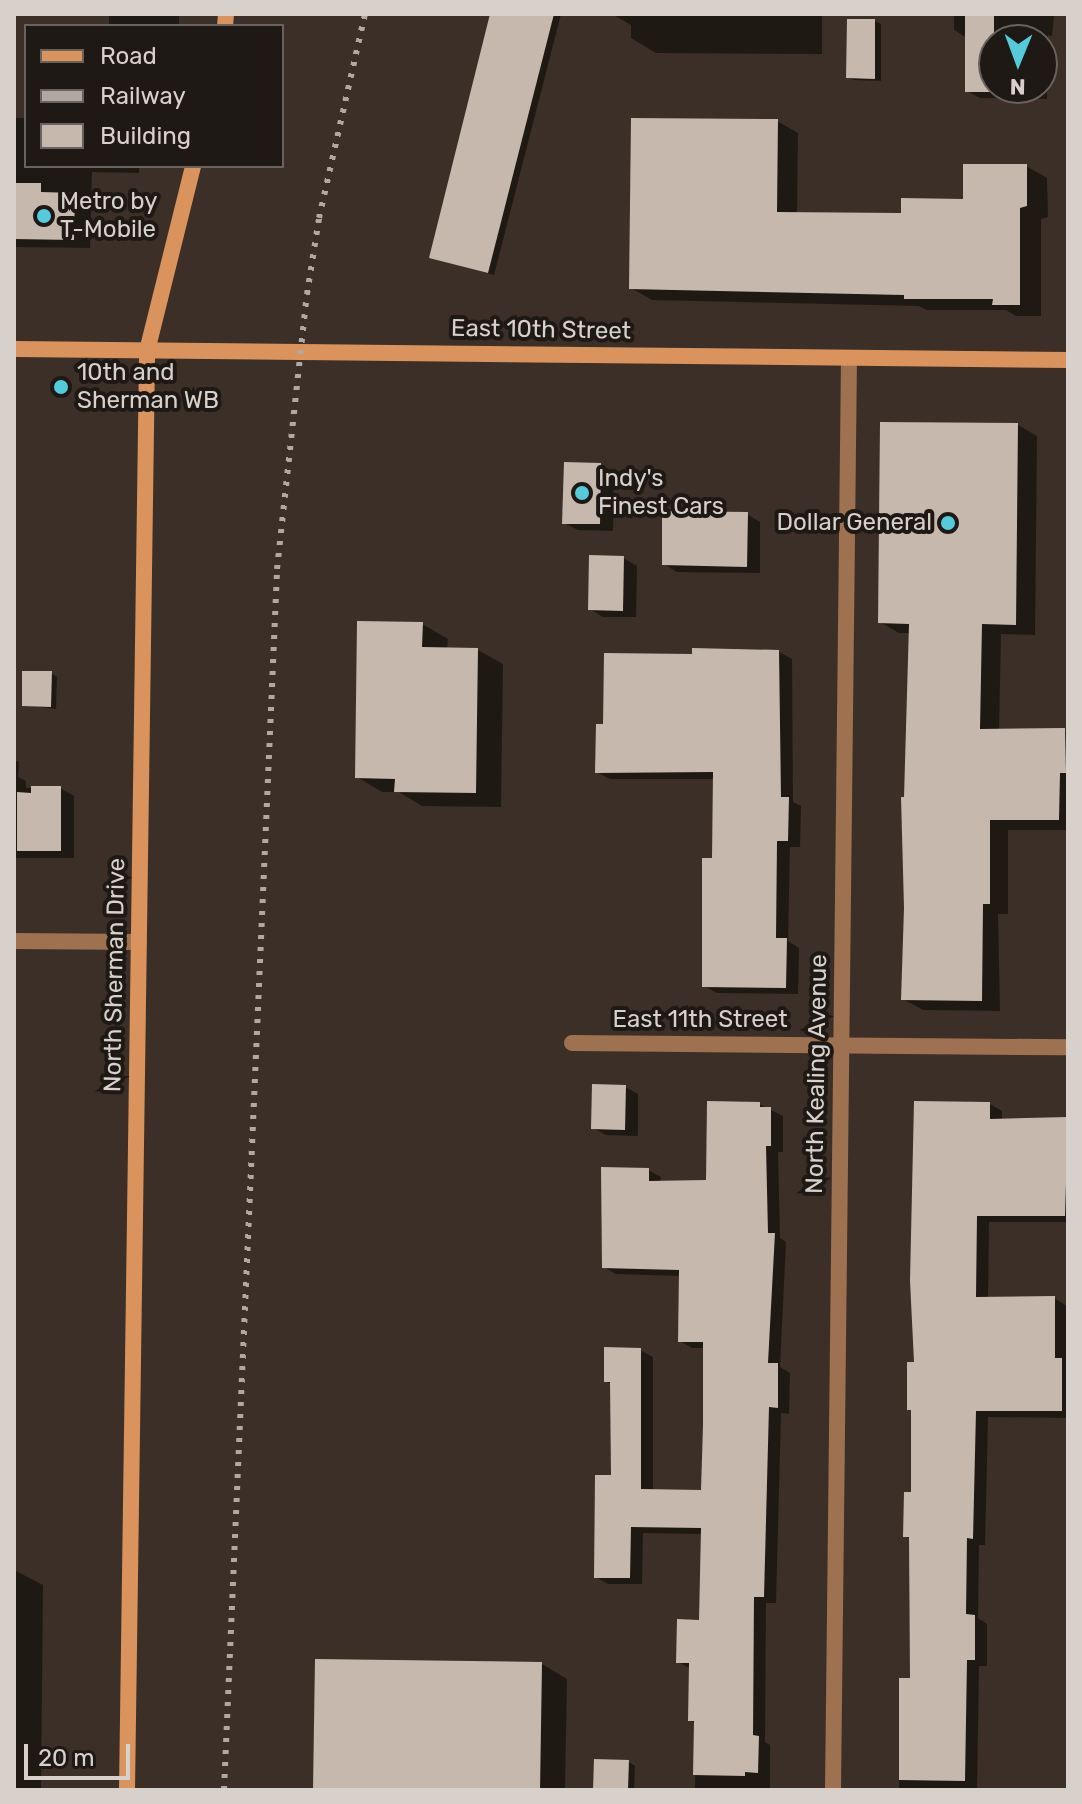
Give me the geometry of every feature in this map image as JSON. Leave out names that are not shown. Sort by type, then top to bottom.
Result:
[{"type":"main road","name":"North Sherman Drive","points":[[127,1790],[147,351],[193,168]]},
{"type":"main road","name":"East 10th Street","points":[[14,349],[1068,360]]},
{"type":"street","name":"North Kealing Avenue","points":[[833,1790],[849,358]]},
{"type":"street","points":[[14,941],[139,942]]},
{"type":"street","name":"East 11th Street","points":[[572,1043],[1068,1047]]},
{"type":"building","points":[[490,14],[554,14],[488,273],[429,258]]},
{"type":"building","points":[[965,14],[994,14],[994,24],[978,24],[978,92],[965,92]]},
{"type":"building","points":[[847,19],[875,19],[875,79],[846,78]]},
{"type":"building","points":[[631,118],[778,119],[777,212],[901,213],[901,198],[963,199],[963,164],[1027,164],[1027,206],[1020,208],[1020,305],[992,305],[993,299],[904,299],[904,295],[629,289]]},
{"type":"building","name":"Metro by T-Mobile","points":[[14,183],[41,183],[41,192],[75,193],[74,240],[14,239]]},
{"type":"building","points":[[880,422],[1018,423],[1016,625],[982,624],[980,729],[1065,728],[1066,773],[1060,773],[1059,820],[990,820],[990,904],[983,904],[982,1001],[901,1000],[904,908],[901,797],[904,797],[909,624],[878,623]]},
{"type":"building","name":"Indy's Finest Cars","points":[[564,462],[601,463],[600,524],[562,524]]},
{"type":"building","points":[[662,511],[748,512],[747,567],[662,565]]},
{"type":"building","points":[[589,555],[624,556],[623,611],[588,610]]},
{"type":"building","points":[[357,621],[423,622],[422,647],[478,648],[476,793],[394,792],[395,779],[355,778]]},
{"type":"building","points":[[692,648],[779,650],[781,797],[789,797],[788,841],[777,841],[776,938],[787,938],[786,988],[702,987],[702,858],[712,858],[713,772],[595,773],[596,724],[603,724],[604,653],[692,654]]},
{"type":"building","points":[[22,671],[52,671],[51,707],[22,706]]},
{"type":"building","points":[[31,786],[61,786],[61,851],[17,851],[17,792],[31,793]]},
{"type":"building","points":[[592,1084],[626,1085],[625,1130],[591,1129]]},
{"type":"building","points":[[707,1101],[760,1102],[760,1107],[771,1107],[771,1146],[766,1146],[768,1233],[775,1233],[768,1363],[778,1363],[778,1408],[769,1407],[764,1597],[754,1597],[753,1735],[759,1736],[758,1773],[745,1772],[745,1776],[693,1775],[694,1721],[688,1721],[689,1663],[676,1663],[677,1619],[699,1620],[701,1528],[631,1527],[630,1578],[594,1578],[595,1475],[611,1475],[610,1382],[604,1382],[604,1347],[641,1348],[641,1489],[701,1490],[703,1425],[703,1342],[678,1342],[679,1270],[602,1268],[601,1167],[649,1168],[649,1181],[706,1180]]},
{"type":"building","points":[[914,1101],[990,1102],[990,1119],[1068,1117],[1065,1216],[977,1216],[976,1297],[1055,1296],[1055,1358],[1062,1358],[1062,1411],[976,1411],[973,1539],[967,1538],[966,1614],[975,1615],[975,1660],[967,1660],[965,1781],[899,1780],[899,1678],[910,1678],[909,1537],[903,1537],[904,1492],[911,1492],[911,1410],[907,1410],[907,1362],[914,1362],[910,1281]]},
{"type":"building","points":[[315,1659],[542,1662],[540,1790],[313,1790]]},
{"type":"building","points":[[594,1759],[629,1760],[628,1790],[593,1790]]},
{"type":"railway","points":[[224,1790],[277,569],[307,294],[319,218],[365,14]]},
{"type":"place","name":"Metro by T-Mobile","points":[[44,216]]},
{"type":"place","name":"10th and Sherman WB","points":[[61,387]]},
{"type":"place","name":"Indy's Finest Cars","points":[[582,493]]},
{"type":"place","name":"Dollar General","points":[[948,523]]}]
